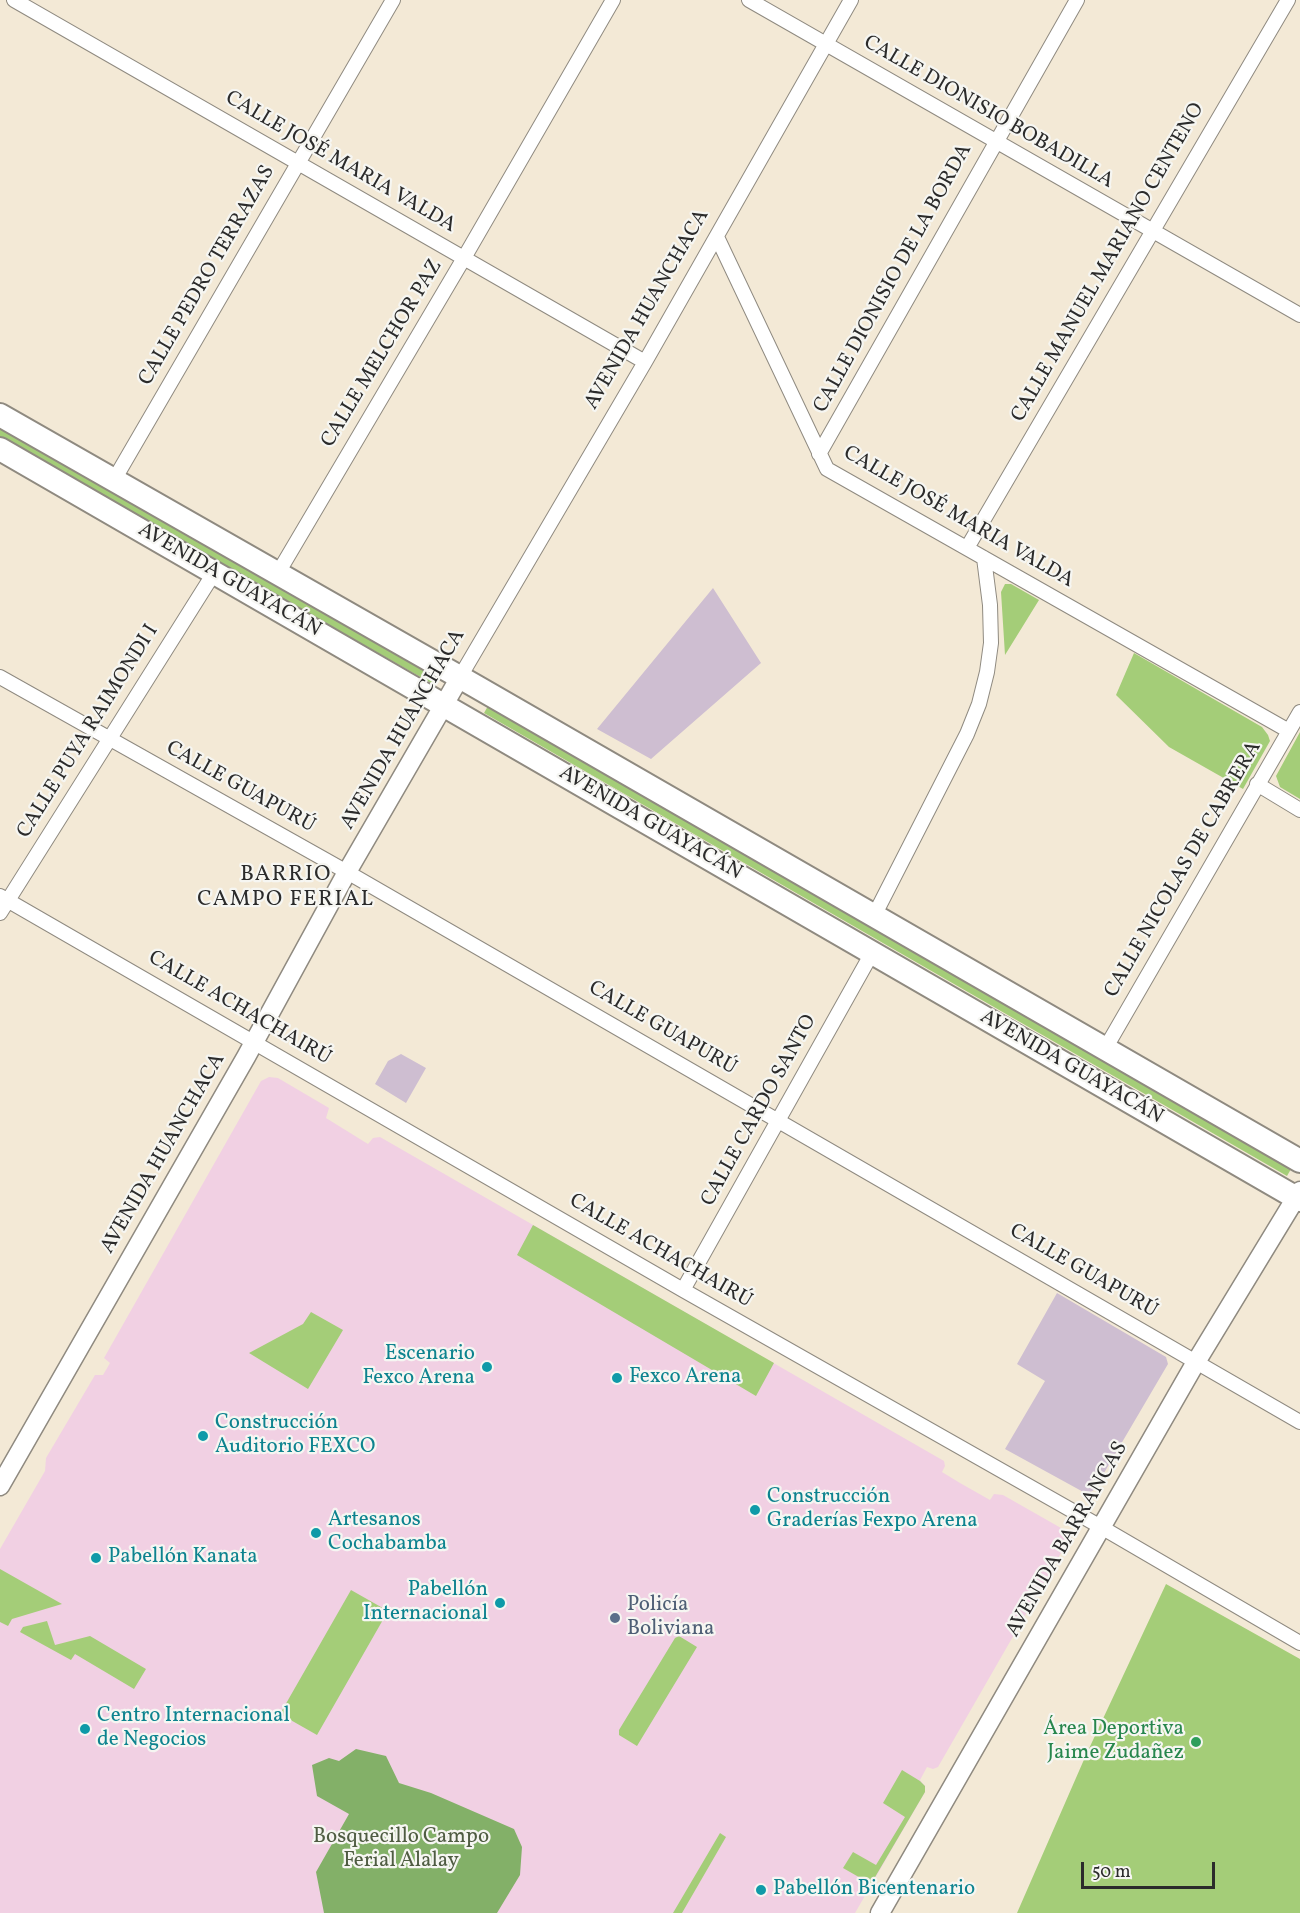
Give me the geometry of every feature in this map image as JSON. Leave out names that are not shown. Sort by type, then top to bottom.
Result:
[{"type":"main road","name":"AVENIDA GUAYACÁN","points":[[0,415],[1300,1161]]},
{"type":"main road","name":"AVENIDA GUAYACÁN","points":[[0,448],[872,953],[1299,1197]]},
{"type":"street","name":"CALLE JOSÉ MARIA VALDA","points":[[14,0],[645,362]]},
{"type":"street","name":"CALLE PEDRO TERRAZAS","points":[[114,480],[393,0]]},
{"type":"street","name":"CALLE MELCHOR PAZ","points":[[278,573],[613,0]]},
{"type":"street","name":"CALLE DIONISIO BOBADILLA","points":[[750,0],[1300,315]]},
{"type":"street","name":"AVENIDA HUANCHACA","points":[[0,1485],[254,1042],[347,872],[645,362],[851,0]]},
{"type":"street","name":"CALLE DIONISIO DE LA BORDA","points":[[819,454],[1077,0]]},
{"type":"street","name":"CALLE MANUEL MARIANO CENTENO","points":[[967,548],[1288,0]]},
{"type":"street","name":"CALLE JOSÉ MARIA VALDA","points":[[717,237],[827,469],[1289,731]]},
{"type":"street","points":[[874,916],[967,734],[979,704],[991,643],[990,605],[984,558]]},
{"type":"street","name":"CALLE PUYA RAIMONDI I","points":[[3,904],[214,573]]},
{"type":"street","name":"CALLE GUAPURÚ","points":[[0,677],[347,872],[1300,1422]]},
{"type":"street","name":"CALLE NICOLAS DE CABRERA","points":[[1105,1049],[1300,712]]},
{"type":"street","points":[[1257,784],[1300,810]]},
{"type":"street","name":"CALLE ACHACHAIRÚ","points":[[3,904],[254,1042],[683,1290],[1101,1527],[1300,1644]]},
{"type":"street","name":"CALLE CARDO SANTO","points":[[683,1290],[872,953]]},
{"type":"street","name":"AVENIDA BARRANCAS","points":[[880,1913],[1196,1362],[1299,1197]]},
{"type":"shaded area","points":[[713,588],[761,663],[651,759],[597,729]]},
{"type":"shaded area","points":[[401,1054],[426,1068],[406,1103],[375,1084],[388,1061]]},
{"type":"shaded area","points":[[269,1077],[278,1078],[329,1108],[326,1118],[368,1144],[373,1138],[380,1137],[944,1461],[945,1466],[942,1472],[960,1483],[990,1500],[994,1494],[1003,1495],[1061,1528],[1066,1538],[1065,1546],[938,1767],[933,1769],[927,1767],[920,1780],[925,1786],[925,1792],[855,1913],[0,1913],[0,1549],[45,1471],[46,1458],[95,1375],[103,1375],[110,1363],[104,1358],[261,1081]]},
{"type":"shaded area","points":[[1057,1293],[1166,1357],[1168,1364],[1094,1490],[1087,1494],[1005,1449],[1045,1381],[1017,1364]]},
{"type":"green space","points":[[0,429],[435,677],[431,683],[0,438]]},
{"type":"green space","points":[[1005,584],[1011,584],[1039,600],[1005,655],[1001,592]]},
{"type":"green space","points":[[1134,653],[1262,727],[1270,741],[1243,789],[1169,747],[1116,695]]},
{"type":"green space","points":[[488,706],[1291,1169],[1287,1176],[484,713]]},
{"type":"green space","points":[[1300,732],[1300,799],[1280,787],[1276,776]]},
{"type":"green space","points":[[533,1225],[774,1363],[756,1396],[517,1255]]},
{"type":"green space","points":[[311,1312],[343,1330],[308,1389],[249,1353],[303,1324]]},
{"type":"green space","points":[[0,1569],[62,1604],[12,1619],[8,1626],[0,1622]]},
{"type":"green space","name":"Área Deportiva Jaime Zudañez","points":[[1166,1584],[1300,1659],[1300,1913],[1017,1913],[1086,1755]]},
{"type":"green space","points":[[351,1590],[388,1611],[317,1735],[280,1714]]},
{"type":"green space","points":[[47,1621],[55,1645],[90,1636],[146,1669],[134,1689],[75,1654],[71,1660],[20,1632],[23,1627]]},
{"type":"green space","points":[[679,1636],[697,1647],[637,1746],[619,1735],[619,1730],[675,1638]]},
{"type":"green space","name":"Bosquecillo Campo Ferial Alalay","points":[[356,1749],[386,1756],[399,1783],[431,1793],[514,1829],[522,1847],[520,1875],[497,1913],[324,1913],[316,1872],[349,1814],[317,1796],[312,1765],[329,1758],[339,1761]]},
{"type":"green space","points":[[902,1770],[920,1781],[925,1786],[925,1792],[871,1884],[843,1868],[853,1852],[876,1865],[905,1817],[883,1803]]},
{"type":"green space","points":[[720,1833],[726,1837],[682,1913],[673,1913]]},
{"type":"place","name":"Escenario Fexco Arena","points":[[487,1367]]},
{"type":"place","name":"Fexco Arena","points":[[617,1378]]},
{"type":"place","name":"Construcción Auditorio FEXCO","points":[[203,1436]]},
{"type":"place","name":"Construcción Graderías Fexpo Arena","points":[[755,1510]]},
{"type":"place","name":"Artesanos Cochabamba","points":[[316,1533]]},
{"type":"place","name":"Pabellón Kanata","points":[[96,1558]]},
{"type":"place","name":"Pabellón Internacional","points":[[500,1603]]},
{"type":"place","name":"Policía Boliviana","points":[[615,1618]]},
{"type":"place","name":"Centro Internacional de Negocios","points":[[85,1729]]},
{"type":"place","name":"Área Deportiva Jaime Zudañez","points":[[1196,1742]]},
{"type":"place","name":"Pabellón Bicentenario","points":[[761,1890]]},
{"type":"district","name":"BARRIO CAMPO FERIAL","points":[[286,888]]}]
